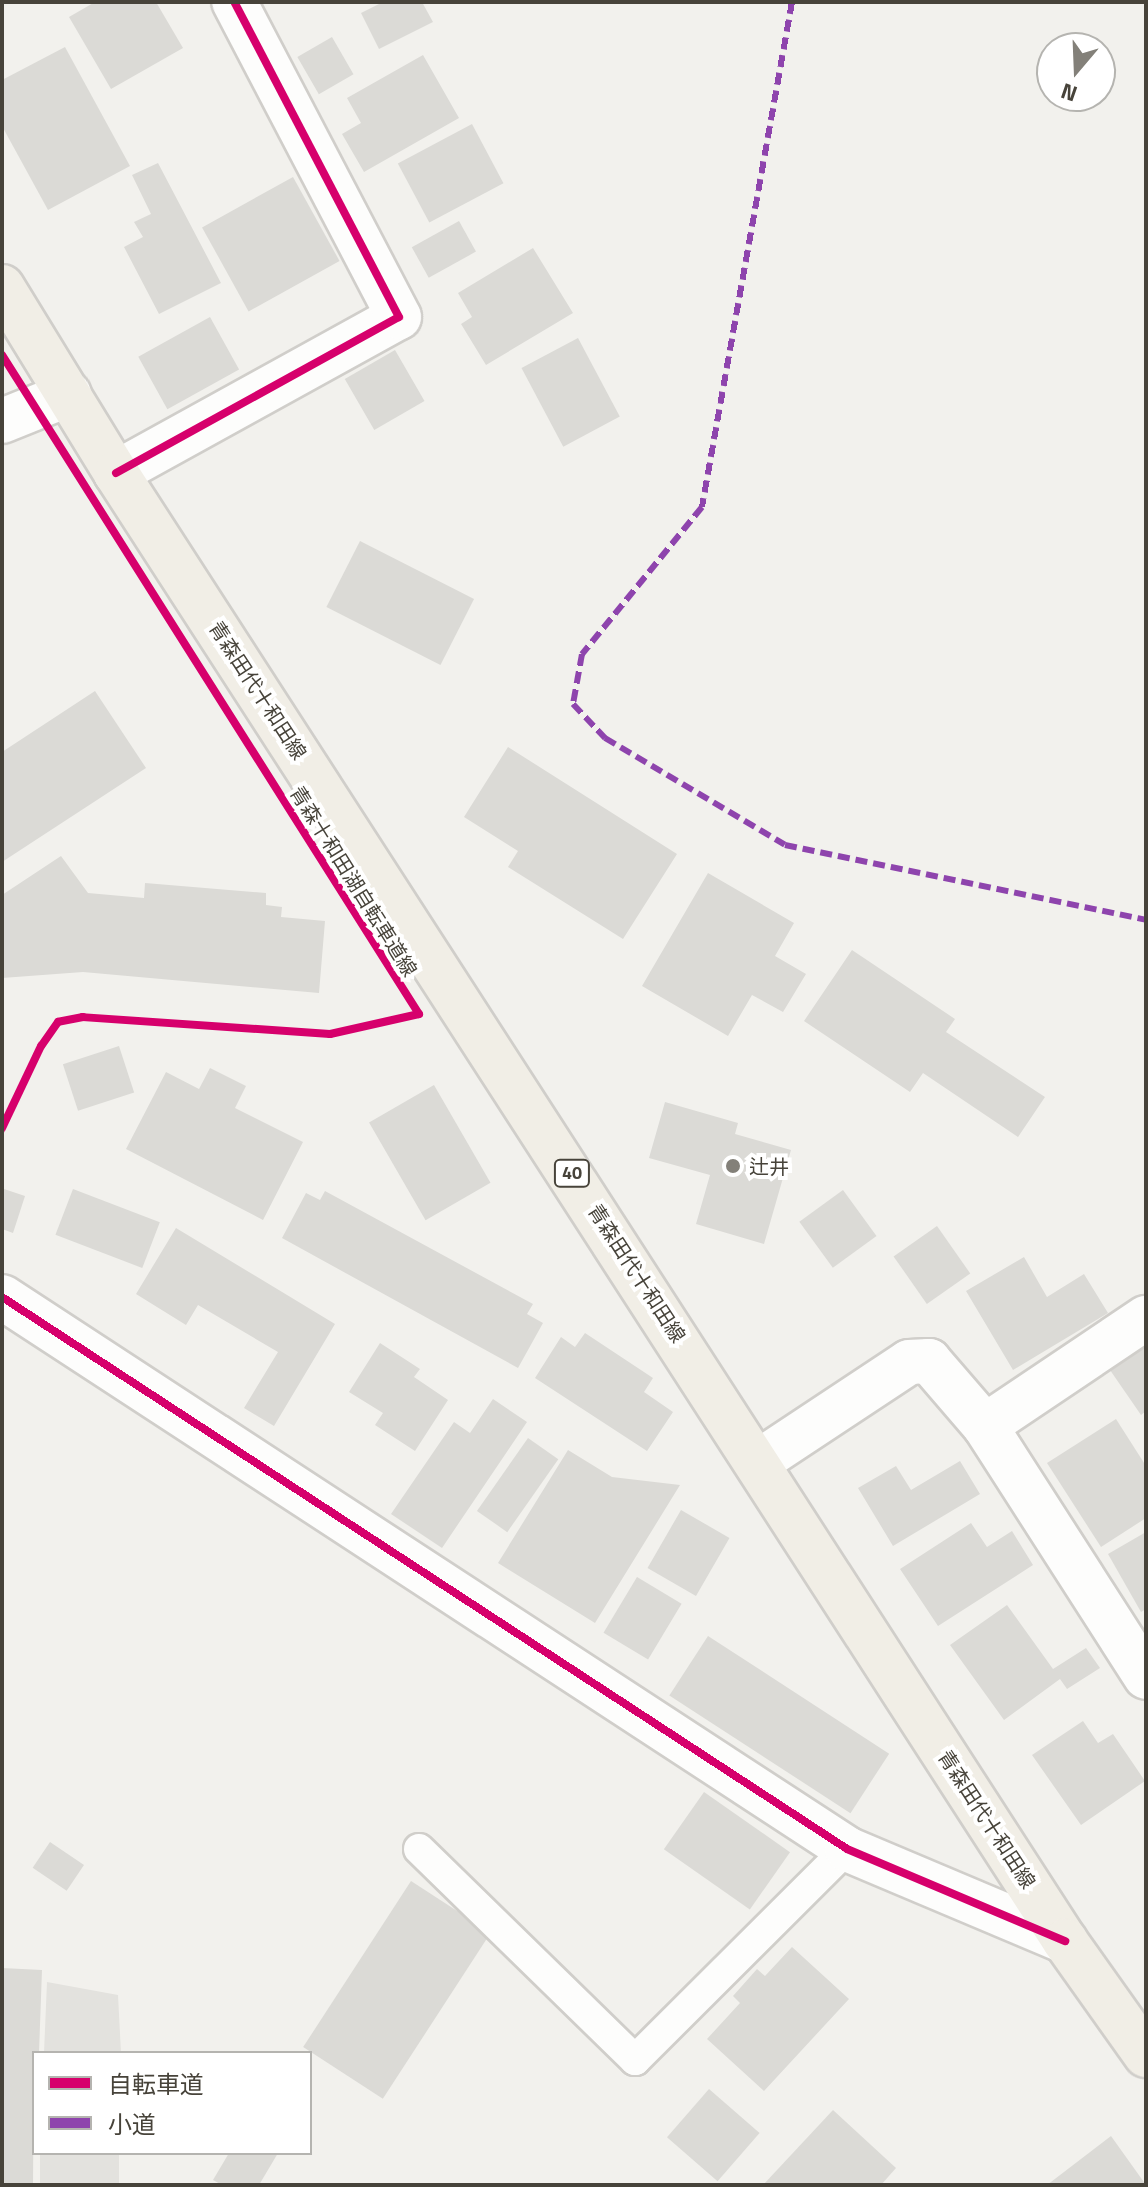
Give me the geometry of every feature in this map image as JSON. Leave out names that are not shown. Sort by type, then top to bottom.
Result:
[{"type":"main road","name":"青森田代十和田線","points":[[2,287],[116,473],[1065,1941],[1146,2055]]},
{"type":"street","points":[[116,473],[399,317],[234,2]]},
{"type":"street","points":[[2,421],[69,394]]},
{"type":"street","points":[[2,1297],[847,1849],[1065,1941]]},
{"type":"street","points":[[985,1426],[1146,1318]]},
{"type":"street","points":[[758,1462],[909,1362],[929,1361],[946,1374],[985,1426],[1146,1677]]},
{"type":"lane","points":[[419,1849],[635,2060],[847,1849]]},
{"type":"shaded area","points":[[47,1982],[118,1995],[121,2051],[44,2051]]},
{"type":"shaded area","points":[[40,2155],[119,2155],[119,2185],[40,2185]]},
{"type":"building","points":[[95,2],[156,2],[183,48],[111,89],[69,17]]},
{"type":"building","points":[[383,2],[422,2],[433,22],[379,49],[361,13]]},
{"type":"building","points":[[332,37],[354,74],[319,94],[297,57]]},
{"type":"building","points":[[65,47],[130,166],[48,210],[2,126],[2,80]]},
{"type":"building","points":[[423,55],[459,118],[364,172],[342,134],[361,123],[347,98]]},
{"type":"building","points":[[472,124],[503,183],[429,223],[398,163]]},
{"type":"building","points":[[158,163],[221,283],[159,314],[124,247],[143,237],[134,222],[151,214],[132,175]]},
{"type":"building","points":[[293,177],[340,261],[249,311],[202,227]]},
{"type":"building","points":[[459,221],[476,252],[429,278],[412,247]]},
{"type":"building","points":[[533,248],[573,313],[486,365],[461,324],[472,317],[458,293]]},
{"type":"building","points":[[210,317],[239,369],[167,409],[138,357]]},
{"type":"building","points":[[578,338],[620,417],[563,447],[521,368]]},
{"type":"building","points":[[395,350],[424,401],[374,430],[345,379]]},
{"type":"building","points":[[360,541],[474,599],[440,665],[326,607]]},
{"type":"building","points":[[95,691],[146,768],[2,862],[2,752]]},
{"type":"building","points":[[508,747],[677,854],[623,939],[508,867],[518,851],[464,817]]},
{"type":"building","points":[[61,856],[88,893],[144,898],[145,883],[266,893],[266,905],[282,907],[281,917],[325,921],[319,993],[83,972],[2,978],[2,895]]},
{"type":"building","points":[[708,873],[794,923],[775,956],[806,974],[783,1012],[752,995],[728,1036],[642,986]]},
{"type":"building","points":[[852,950],[955,1019],[946,1032],[1045,1097],[1018,1137],[923,1073],[910,1092],[804,1021]]},
{"type":"building","points":[[119,1046],[134,1093],[78,1111],[63,1064]]},
{"type":"building","points":[[210,1068],[246,1086],[235,1108],[303,1142],[263,1220],[126,1149],[166,1072],[199,1089]]},
{"type":"building","points":[[434,1085],[490,1183],[426,1220],[369,1122]]},
{"type":"building","name":"辻井","points":[[665,1102],[738,1123],[735,1134],[791,1150],[764,1244],[696,1224],[710,1175],[649,1158]]},
{"type":"building","points":[[4,1189],[25,1196],[13,1233],[2,1229]]},
{"type":"building","points":[[73,1189],[160,1222],[142,1268],[55,1235]]},
{"type":"building","points":[[843,1190],[877,1236],[833,1268],[799,1222]]},
{"type":"building","points":[[325,1191],[533,1304],[527,1314],[543,1323],[518,1368],[282,1238],[306,1193],[320,1200]]},
{"type":"building","points":[[937,1226],[970,1274],[927,1304],[894,1256]]},
{"type":"building","points":[[176,1228],[335,1324],[274,1426],[244,1408],[278,1352],[198,1305],[186,1325],[136,1294]]},
{"type":"building","points":[[1024,1257],[1047,1297],[1084,1274],[1108,1313],[1013,1370],[966,1291]]},
{"type":"building","points":[[585,1333],[653,1378],[644,1392],[673,1412],[647,1451],[535,1378],[561,1337],[575,1347]]},
{"type":"building","points":[[380,1343],[420,1369],[414,1377],[448,1400],[415,1451],[375,1425],[383,1413],[349,1392]]},
{"type":"building","points":[[1146,1346],[1146,1411],[1141,1415],[1110,1370]]},
{"type":"building","points":[[493,1399],[527,1422],[442,1548],[391,1514],[454,1422],[470,1433]]},
{"type":"building","points":[[1116,1419],[1146,1466],[1146,1518],[1101,1547],[1047,1463]]},
{"type":"building","points":[[528,1438],[558,1459],[507,1532],[477,1511]]},
{"type":"building","points":[[568,1450],[612,1477],[680,1485],[595,1623],[498,1563]]},
{"type":"building","points":[[960,1461],[980,1494],[893,1546],[858,1488],[896,1466],[911,1490]]},
{"type":"building","points":[[681,1510],[729,1538],[696,1596],[648,1568]]},
{"type":"building","points":[[971,1523],[987,1547],[1012,1531],[1033,1565],[938,1626],[900,1569]]},
{"type":"building","points":[[1146,1532],[1146,1609],[1141,1612],[1108,1554]]},
{"type":"building","points":[[637,1577],[682,1604],[648,1659],[604,1633]]},
{"type":"building","points":[[1007,1605],[1053,1669],[1086,1648],[1100,1668],[1067,1689],[1060,1679],[1004,1720],[950,1645]]},
{"type":"building","points":[[708,1636],[889,1754],[850,1813],[669,1696]]},
{"type":"building","points":[[1083,1721],[1098,1743],[1113,1734],[1145,1781],[1081,1825],[1032,1755]]},
{"type":"building","points":[[704,1792],[790,1852],[750,1910],[664,1849]]},
{"type":"building","points":[[50,1842],[84,1865],[67,1891],[33,1868]]},
{"type":"building","points":[[411,1881],[491,1933],[383,2099],[303,2047]]},
{"type":"building","points":[[792,1947],[849,1999],[764,2091],[707,2039],[740,2003],[733,1996],[757,1969],[765,1976]]},
{"type":"building","points":[[2,1968],[42,1970],[39,2051],[32,2051],[33,2185],[2,2185]]},
{"type":"building","points":[[709,2089],[760,2133],[718,2181],[667,2137]]},
{"type":"building","points":[[833,2110],[896,2168],[881,2185],[763,2185]]},
{"type":"building","points":[[1111,2136],[1146,2185],[1047,2185]]},
{"type":"building","points":[[228,2155],[277,2155],[259,2185],[222,2185],[213,2180]]},
{"type":"marked path","points":[[792,2],[702,507],[582,654],[573,704],[605,738],[785,845],[1146,920]]},
{"type":"cycle path","points":[[116,473],[399,317],[234,2]]},
{"type":"cycle path","name":"青森十和田湖自転車道線","points":[[2,355],[419,1014],[330,1034],[83,1017],[58,1022],[41,1046],[2,1128]]},
{"type":"cycle path","points":[[2,1297],[847,1849],[1065,1941]]},
{"type":"place","name":"辻井","points":[[733,1166]]}]
